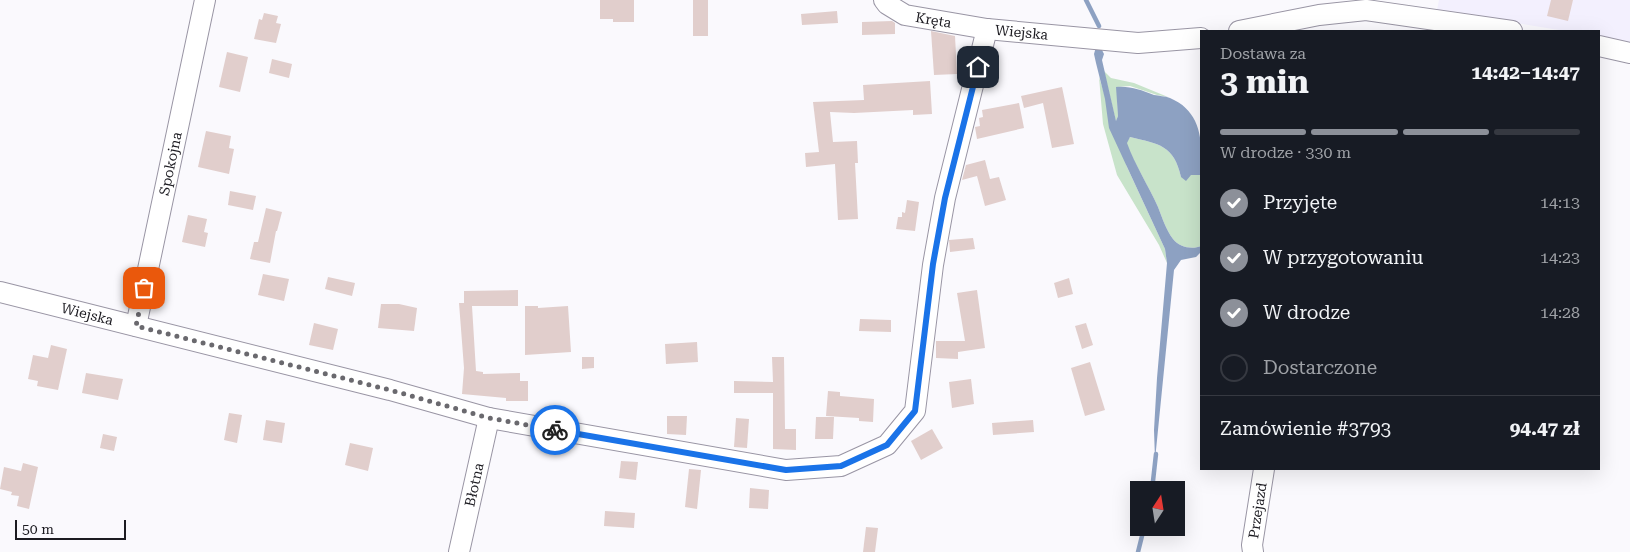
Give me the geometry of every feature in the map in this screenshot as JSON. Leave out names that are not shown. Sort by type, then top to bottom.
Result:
[{"type":"street","name":"Spokojna","points":[[136,326],[205,0]]},
{"type":"street","name":"Kręta","points":[[884,0],[887,4],[905,15],[987,29]]},
{"type":"street","points":[[1244,30],[1358,6],[1366,10],[1505,30]]},
{"type":"street","name":"Wiejska","points":[[0,292],[390,390],[489,418],[786,470],[841,466],[887,445],[915,411],[933,264],[945,198],[987,29],[1138,43],[1200,38]]},
{"type":"street","points":[[1600,46],[1630,53]]},
{"type":"street","name":"Błotna","points":[[459,552],[489,418]]},
{"type":"street","name":"Przejazd","points":[[1253,552],[1252,545],[1264,470]]},
{"type":"shaded area","points":[[1439,0],[1630,0],[1630,45],[1600,38],[1600,30],[1559,30],[1437,10]]},
{"type":"green space","points":[[1104,71],[1111,78],[1134,83],[1168,97],[1130,86],[1117,87],[1118,116],[1116,122]]},
{"type":"green space","points":[[1099,77],[1127,167],[1165,249],[1167,263],[1159,245],[1117,175],[1103,124]]},
{"type":"green space","points":[[1130,137],[1157,144],[1174,158],[1181,177],[1200,175],[1200,246],[1190,248],[1176,242],[1166,228],[1158,207],[1126,143]]},
{"type":"water","points":[[1096,47],[1101,48],[1104,54],[1102,60],[1116,121],[1118,116],[1116,87],[1127,87],[1168,97],[1181,104],[1195,120],[1200,137],[1200,175],[1191,175],[1186,181],[1181,177],[1174,158],[1164,148],[1157,144],[1130,137],[1127,143],[1166,228],[1173,239],[1186,247],[1200,246],[1200,253],[1196,257],[1181,260],[1174,270],[1155,460],[1154,430],[1157,378],[1167,263],[1165,249],[1109,128],[1105,99],[1094,54]]},
{"type":"building","points":[[600,0],[634,0],[634,22],[613,22],[613,19],[600,19]]},
{"type":"building","points":[[693,0],[708,0],[708,36],[693,36]]},
{"type":"building","points":[[1551,0],[1573,0],[1568,21],[1547,16]]},
{"type":"building","points":[[837,11],[838,23],[802,25],[801,14]]},
{"type":"building","points":[[264,13],[278,16],[276,23],[281,24],[276,43],[254,39],[259,19],[262,20]]},
{"type":"building","points":[[892,21],[895,23],[895,34],[862,35],[862,22]]},
{"type":"building","points":[[931,31],[955,36],[957,74],[934,75]]},
{"type":"building","points":[[227,52],[248,57],[240,92],[219,87]]},
{"type":"building","points":[[272,59],[292,64],[289,78],[269,73]]},
{"type":"building","points":[[930,81],[932,114],[913,115],[913,110],[854,113],[830,112],[833,142],[857,141],[858,163],[855,163],[858,219],[838,220],[835,164],[806,167],[805,153],[819,152],[813,102],[864,100],[863,85]]},
{"type":"building","points":[[1062,87],[1074,144],[1052,148],[1043,103],[1024,108],[1021,96]]},
{"type":"building","points":[[1019,103],[1024,128],[977,139],[975,127],[980,126],[979,118],[983,117],[982,110]]},
{"type":"building","points":[[206,131],[231,136],[229,148],[234,149],[229,174],[198,167]]},
{"type":"building","points":[[985,160],[990,179],[999,177],[1006,200],[985,206],[977,176],[962,180],[966,165]]},
{"type":"building","points":[[230,191],[256,196],[253,210],[228,205]]},
{"type":"building","points":[[907,200],[919,202],[915,231],[896,229],[898,217],[902,217],[902,212],[905,213]]},
{"type":"building","points":[[266,208],[282,212],[270,263],[250,259],[254,242],[258,242]]},
{"type":"building","points":[[188,215],[207,219],[204,232],[208,233],[205,247],[182,242]]},
{"type":"building","points":[[973,238],[975,249],[950,252],[949,240]]},
{"type":"building","points":[[263,274],[289,279],[284,301],[258,295]]},
{"type":"building","points":[[328,277],[355,283],[352,296],[325,289]]},
{"type":"building","points":[[1069,278],[1073,294],[1058,298],[1054,283]]},
{"type":"building","points":[[518,290],[518,306],[472,306],[476,371],[483,372],[483,374],[520,373],[520,381],[528,381],[528,401],[506,401],[506,398],[462,394],[464,368],[459,303],[464,303],[464,291]]},
{"type":"building","points":[[977,290],[985,348],[958,352],[958,359],[936,358],[936,341],[965,341],[957,293]]},
{"type":"building","points":[[381,304],[399,304],[417,308],[414,331],[378,328]]},
{"type":"building","points":[[525,306],[538,306],[538,308],[568,306],[571,352],[525,355]]},
{"type":"building","points":[[860,319],[891,320],[891,332],[859,331]]},
{"type":"building","points":[[314,323],[338,329],[333,350],[309,345]]},
{"type":"building","points":[[1086,323],[1093,345],[1082,349],[1075,326]]},
{"type":"building","points":[[697,342],[698,362],[666,364],[665,344]]},
{"type":"building","points":[[51,345],[67,349],[58,390],[37,386],[38,381],[28,379],[33,355],[48,358]]},
{"type":"building","points":[[582,357],[594,357],[594,368],[582,369]]},
{"type":"building","points":[[772,357],[784,357],[785,429],[796,429],[796,450],[773,449],[773,393],[734,393],[734,381],[773,382]]},
{"type":"building","points":[[1090,362],[1105,410],[1085,416],[1071,368]]},
{"type":"building","points":[[86,373],[123,379],[118,400],[82,393]]},
{"type":"building","points":[[971,379],[974,404],[952,408],[949,382]]},
{"type":"building","points":[[828,391],[840,392],[840,396],[874,399],[873,422],[859,421],[859,418],[826,416]]},
{"type":"building","points":[[229,413],[242,415],[237,443],[224,440]]},
{"type":"building","points":[[667,416],[687,416],[686,435],[667,434]]},
{"type":"building","points":[[816,417],[834,417],[833,439],[815,439]]},
{"type":"building","points":[[736,418],[749,419],[747,448],[734,447]]},
{"type":"building","points":[[266,420],[285,423],[282,443],[263,440]]},
{"type":"building","points":[[1033,420],[1034,432],[993,435],[992,423]]},
{"type":"building","points":[[932,429],[943,448],[921,460],[911,441]]},
{"type":"building","points":[[103,434],[117,437],[114,451],[100,448]]},
{"type":"building","points":[[350,443],[373,448],[368,471],[345,465]]},
{"type":"building","points":[[621,461],[638,462],[636,480],[619,478]]},
{"type":"building","points":[[23,463],[38,467],[29,509],[17,506],[19,496],[11,495],[12,492],[0,489],[4,467],[21,471]]},
{"type":"building","points":[[689,469],[701,470],[697,509],[685,507]]},
{"type":"building","points":[[750,488],[769,490],[768,509],[749,508]]},
{"type":"building","points":[[605,511],[635,513],[634,528],[604,526]]},
{"type":"building","points":[[866,527],[878,528],[875,552],[863,552]]},
{"type":"waterway","points":[[1086,0],[1099,26]]},
{"type":"waterway","points":[[1153,481],[1156,454]]},
{"type":"waterway","points":[[1138,552],[1142,536]]},
{"type":"way so far","points":[[144,288],[136,326],[390,390],[489,418],[555,430]]},
{"type":"route","points":[[555,430],[786,470],[841,466],[887,445],[915,411],[933,264],[945,198],[978,67]]}]
